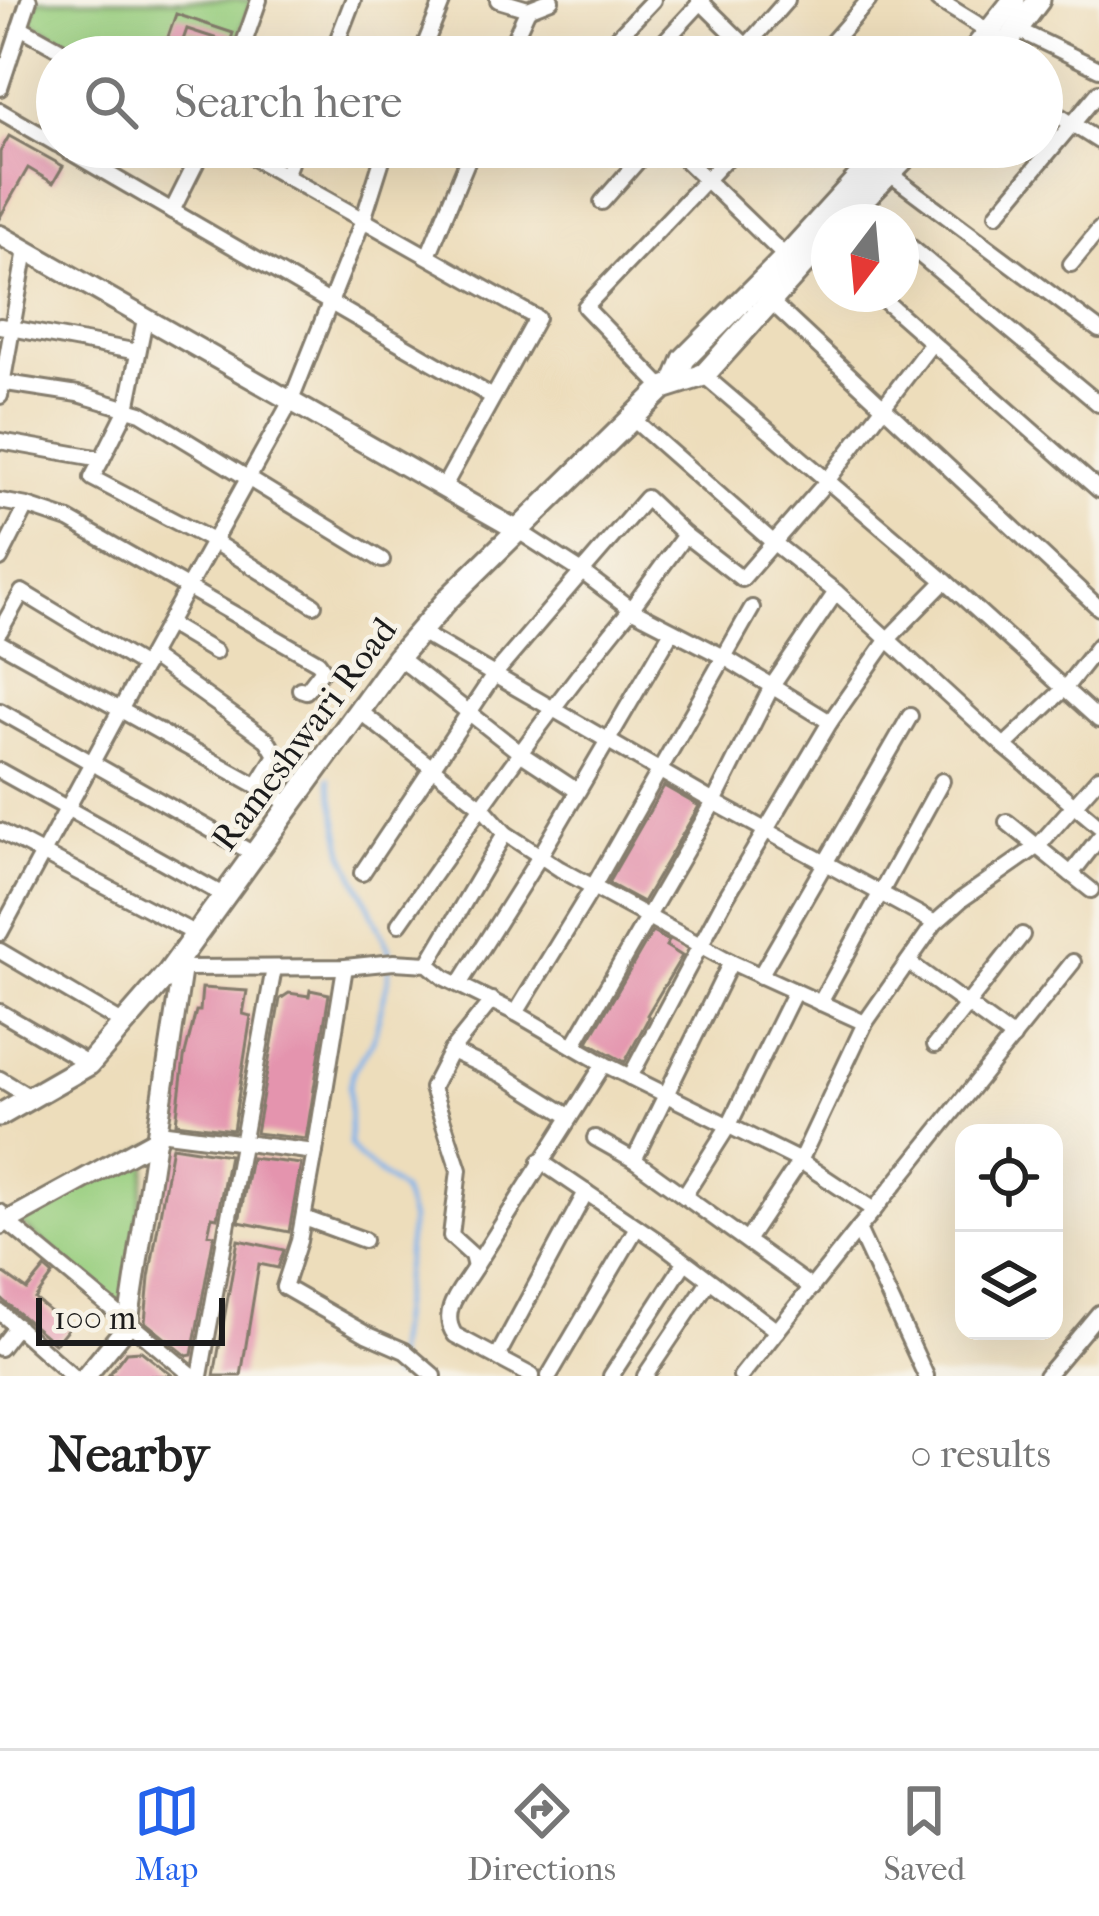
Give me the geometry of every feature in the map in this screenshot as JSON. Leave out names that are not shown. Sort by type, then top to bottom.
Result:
[{"type":"main road","points":[[1002,36],[1014,0]]},
{"type":"main road","points":[[1002,36],[1039,0]]},
{"type":"main road","points":[[860,204],[881,168]]},
{"type":"main road","points":[[669,384],[684,359],[887,168]]},
{"type":"main road","points":[[669,384],[704,374],[770,300],[792,262],[811,252]]},
{"type":"main road","name":"Rameshwari Road","points":[[0,1114],[89,1064],[181,963],[196,934],[398,657],[518,530],[669,384]]},
{"type":"street","points":[[0,88],[29,0]]},
{"type":"street","points":[[246,36],[260,0]]},
{"type":"street","points":[[339,36],[353,0]]},
{"type":"street","points":[[428,36],[443,0]]},
{"type":"street","points":[[498,0],[528,9],[550,0]]},
{"type":"street","points":[[619,36],[653,0]]},
{"type":"street","points":[[761,36],[788,0]]},
{"type":"street","points":[[837,36],[869,0]]},
{"type":"street","points":[[938,0],[1002,36]]},
{"type":"street","points":[[669,36],[701,1],[731,36]]},
{"type":"street","points":[[516,36],[528,9]]},
{"type":"street","points":[[20,26],[37,36]]},
{"type":"street","points":[[1063,57],[1099,69]]},
{"type":"street","points":[[1063,135],[1099,92]]},
{"type":"street","points":[[0,111],[36,131]]},
{"type":"street","points":[[1063,118],[1099,141]]},
{"type":"street","points":[[99,168],[493,398]]},
{"type":"street","points":[[172,211],[194,168]]},
{"type":"street","points":[[271,168],[538,318],[443,488]]},
{"type":"street","points":[[285,176],[288,168]]},
{"type":"street","points":[[0,933],[290,403],[379,168]]},
{"type":"street","points":[[428,256],[464,168]]},
{"type":"street","points":[[602,202],[632,168]]},
{"type":"street","points":[[694,168],[792,262]]},
{"type":"street","points":[[669,384],[585,307],[717,168]]},
{"type":"street","points":[[874,168],[1099,330]]},
{"type":"street","points":[[997,214],[1035,168]]},
{"type":"street","points":[[1070,264],[1099,230]]},
{"type":"street","points":[[0,235],[518,530],[631,609],[724,656],[830,722]]},
{"type":"street","points":[[26,250],[6,327],[1,387],[78,394],[127,409],[251,477],[382,560]]},
{"type":"street","points":[[919,253],[1099,404]]},
{"type":"street","points":[[770,300],[1099,608]]},
{"type":"street","points":[[897,312],[1099,490]]},
{"type":"street","points":[[146,319],[127,409],[92,478],[211,540],[314,605]]},
{"type":"street","points":[[6,327],[138,352]]},
{"type":"street","points":[[362,873],[494,676],[646,498],[742,579],[827,481],[932,343]]},
{"type":"street","points":[[684,359],[945,581],[1099,720]]},
{"type":"street","points":[[634,420],[1099,826]]},
{"type":"street","points":[[0,441],[102,459]]},
{"type":"street","points":[[0,501],[69,520],[318,662],[322,669],[318,679],[306,691],[300,688]]},
{"type":"street","points":[[0,559],[27,506]]},
{"type":"street","points":[[399,924],[523,754],[550,707],[685,535]]},
{"type":"street","points":[[630,1077],[830,722],[888,639],[945,581]]},
{"type":"street","points":[[0,631],[22,592],[147,661],[267,740],[276,755],[256,786]]},
{"type":"street","points":[[573,1046],[714,802],[772,686],[836,592]]},
{"type":"street","points":[[516,1013],[752,608]]},
{"type":"street","points":[[168,624],[215,652]]},
{"type":"street","points":[[460,983],[672,631]]},
{"type":"street","points":[[420,632],[935,923]]},
{"type":"street","points":[[0,643],[290,804]]},
{"type":"street","points":[[1004,746],[1065,688],[1099,645]]},
{"type":"street","points":[[398,657],[576,790]]},
{"type":"street","points":[[358,710],[481,806],[505,833],[540,856],[731,962],[865,1022]]},
{"type":"street","points":[[0,711],[254,854]]},
{"type":"street","points":[[760,976],[910,716]]},
{"type":"street","points":[[0,771],[225,896]]},
{"type":"street","points":[[748,1238],[800,1161],[865,1022],[935,923],[1038,846],[1099,776]]},
{"type":"street","points":[[820,1003],[942,781]]},
{"type":"street","points":[[1007,822],[1090,890]]},
{"type":"street","points":[[0,831],[196,934]]},
{"type":"street","points":[[428,964],[505,833]]},
{"type":"street","points":[[1072,874],[1099,838]]},
{"type":"street","points":[[0,891],[19,900]]},
{"type":"street","points":[[935,1045],[1022,934]]},
{"type":"street","points":[[0,951],[124,1024]]},
{"type":"street","points":[[634,1160],[731,962]]},
{"type":"street","points":[[908,962],[1013,1038]]},
{"type":"street","points":[[741,1376],[1072,962]]},
{"type":"street","points":[[86,1376],[128,1325],[181,963],[274,968],[428,964],[604,1064],[800,1161],[874,1210]]},
{"type":"street","points":[[345,967],[304,1218],[284,1287],[395,1346],[434,1376]]},
{"type":"street","points":[[274,968],[243,1143],[197,1376],[2,1219],[158,1136],[243,1143],[315,1152]]},
{"type":"street","points":[[684,1196],[729,1125],[795,991]]},
{"type":"street","points":[[476,1267],[472,1255],[452,1236],[459,1170],[432,1088],[451,1051],[492,1000]]},
{"type":"street","points":[[0,1012],[89,1064]]},
{"type":"street","points":[[451,1051],[569,1116]]},
{"type":"street","points":[[532,1376],[455,1335],[448,1325],[448,1312],[604,1064]]},
{"type":"street","points":[[0,1079],[30,1097]]},
{"type":"street","points":[[596,1138],[748,1238],[812,1288]]},
{"type":"street","points":[[540,1161],[777,1331]]},
{"type":"street","points":[[496,1357],[586,1192]]},
{"type":"street","points":[[304,1218],[364,1240]]},
{"type":"street","points":[[549,1376],[637,1227]]},
{"type":"street","points":[[858,1229],[926,1376]]},
{"type":"street","points":[[611,1376],[685,1262]]},
{"type":"street","points":[[645,1376],[709,1281]]},
{"type":"street","points":[[0,1312],[72,1376]]},
{"type":"street","points":[[1046,1376],[1099,1313]]},
{"type":"street","points":[[0,1348],[17,1326]]},
{"type":"green space","points":[[37,0],[252,0],[239,36],[58,36],[29,21]]},
{"type":"green space","points":[[150,1146],[122,1309],[18,1221]]},
{"type":"building","points":[[176,14],[233,33],[208,36],[187,29],[184,36],[168,36]]},
{"type":"building","points":[[9,136],[36,151],[36,168],[62,168],[53,183],[28,168],[0,217],[0,152]]},
{"type":"building","points":[[664,786],[699,806],[643,902],[608,883]]},
{"type":"building","points":[[652,932],[682,956],[625,1062],[588,1042]]},
{"type":"building","points":[[202,988],[247,991],[243,1014],[251,1016],[233,1130],[176,1123],[184,1058],[196,1011],[200,1011]]},
{"type":"building","points":[[310,990],[329,994],[306,1139],[256,1133],[280,999],[289,993],[309,996]]},
{"type":"building","points":[[172,1146],[229,1155],[217,1218],[212,1217],[208,1234],[214,1235],[192,1355],[187,1356],[145,1322]]},
{"type":"building","points":[[251,1158],[301,1164],[289,1232],[239,1222]]},
{"type":"building","points":[[238,1240],[284,1250],[278,1268],[259,1264],[241,1376],[214,1376]]},
{"type":"building","points":[[45,1268],[53,1275],[35,1299],[69,1327],[55,1344],[0,1298],[0,1271],[27,1290]]},
{"type":"building","points":[[141,1351],[173,1376],[108,1376],[126,1352]]},
{"type":"waterway","points":[[329,779],[344,853],[389,949],[388,981],[373,1041],[349,1086],[350,1145],[402,1191],[411,1220],[392,1376]]}]
